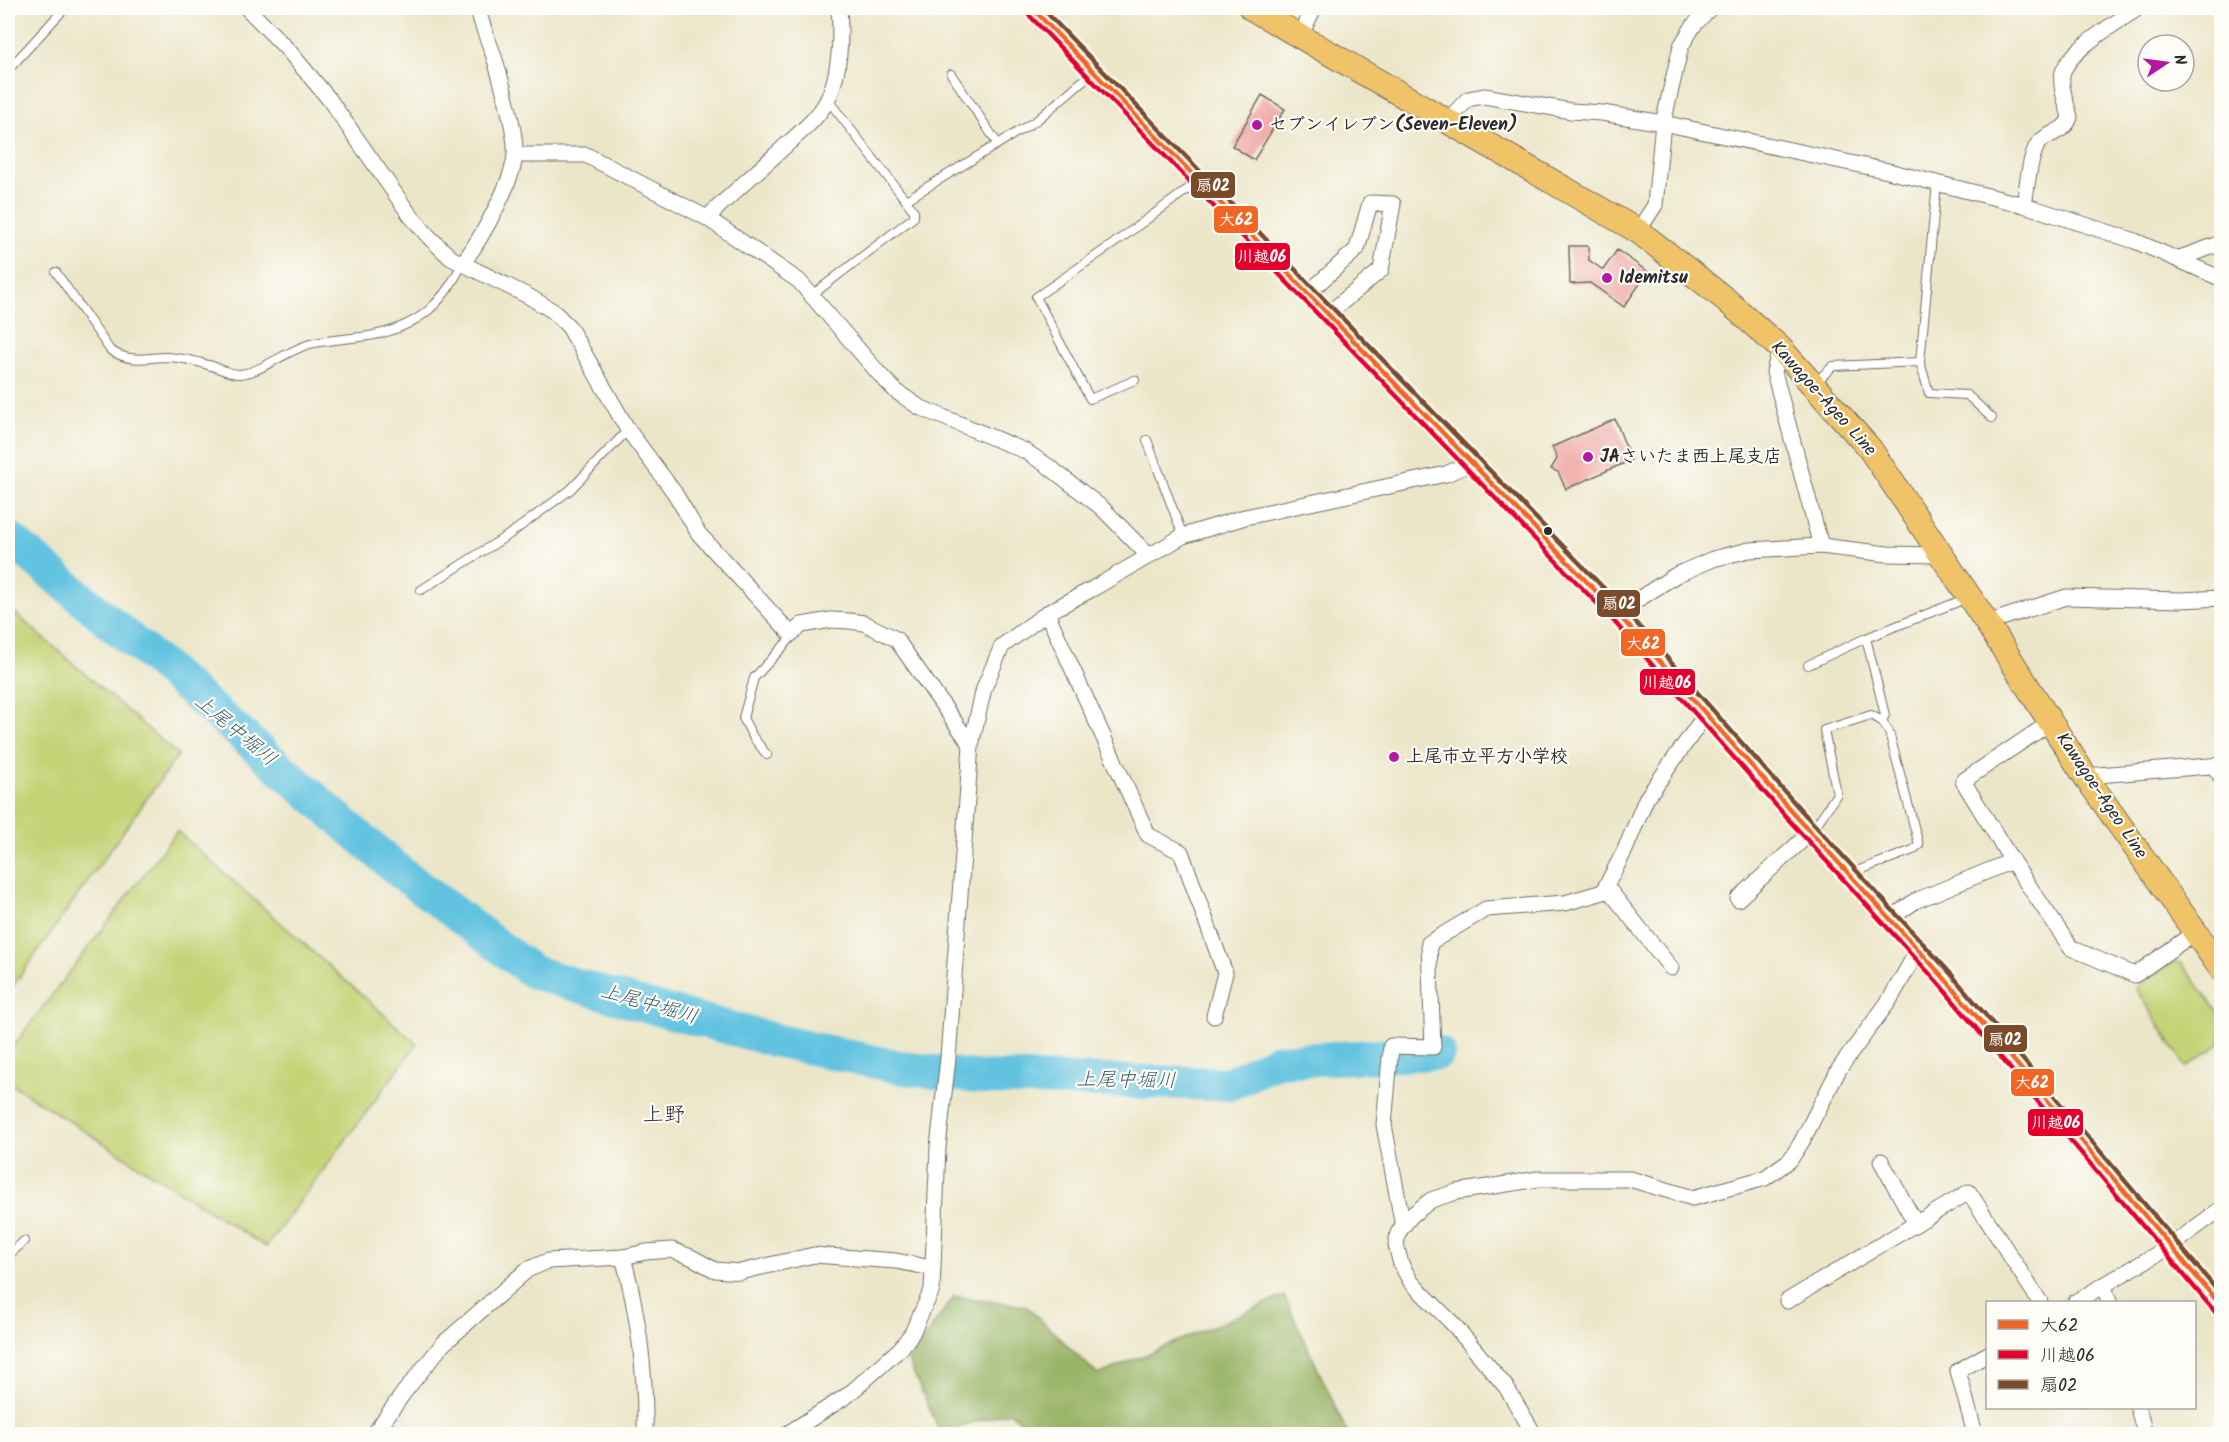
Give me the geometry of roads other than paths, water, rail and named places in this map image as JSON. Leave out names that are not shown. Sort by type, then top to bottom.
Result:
[{"type":"main road","name":"Kawagoe-Ageo Line","points":[[1251,8],[1638,231],[1725,299],[1780,348],[1870,449],[1987,623],[2085,776],[2222,970]]},
{"type":"street","points":[[247,8],[288,50],[329,99],[410,215],[429,237],[451,258],[528,296],[553,311],[569,327],[628,430],[674,492],[699,534],[791,634],[802,625],[831,620],[864,623],[896,639],[971,745]]},
{"type":"street","points":[[462,264],[471,253],[498,202],[515,155],[512,129],[495,60],[478,8]]},
{"type":"street","points":[[707,218],[804,128],[828,100],[840,40],[838,8]]},
{"type":"street","points":[[1032,8],[1095,70],[1617,613],[1918,950],[2222,1308]]},
{"type":"street","points":[[1300,36],[1314,8]]},
{"type":"street","points":[[2024,205],[2034,153],[2039,142],[2064,128],[2070,117],[2061,79],[2064,70],[2077,52],[2138,8]]},
{"type":"street","points":[[1638,231],[1655,205],[1663,123],[1681,46],[1705,9]]},
{"type":"street","points":[[1448,120],[1468,99],[1484,96],[1571,111],[1602,113],[1663,123],[1888,171],[2024,205],[2135,241],[2222,279]]},
{"type":"street","points":[[515,155],[586,155],[707,218],[800,281],[897,392],[919,407],[1033,456],[1102,508],[1148,555]]},
{"type":"street","points":[[1309,292],[1358,249],[1370,203],[1393,204],[1381,270],[1329,313]]},
{"type":"street","points":[[2177,259],[2222,243]]},
{"type":"street","points":[[1780,348],[1774,372],[1821,546]]},
{"type":"street","points":[[787,1434],[848,1395],[901,1348],[912,1333],[932,1290],[938,1147],[946,1075],[971,745],[984,688],[1002,646],[1047,612],[1094,588],[1184,536],[1245,517],[1446,474],[1474,462]]},
{"type":"street","points":[[1617,613],[1676,575],[1713,559],[1749,550],[1821,546],[1887,554],[1941,555]]},
{"type":"street","points":[[1987,623],[2066,597],[2181,600],[2222,598]]},
{"type":"street","points":[[1047,612],[1148,835],[1181,852],[1225,973],[1214,1016]]},
{"type":"street","points":[[1403,1226],[1384,1125],[1391,1046],[1433,1047],[1429,943],[1485,909],[1565,903],[1604,892],[1625,850],[1646,799],[1707,714]]},
{"type":"street","points":[[2051,722],[1963,781],[2012,861],[2071,948],[2135,975],[2194,933]]},
{"type":"street","points":[[2085,776],[2216,766]]},
{"type":"street","points":[[1737,899],[1811,832]]},
{"type":"street","points":[[1890,919],[1916,901],[2012,861]]},
{"type":"street","points":[[1606,886],[1671,968]]},
{"type":"street","points":[[1534,1434],[1506,1387],[1454,1325],[1411,1282],[1401,1264],[1396,1245],[1398,1233],[1403,1226],[1412,1215],[1431,1200],[1456,1192],[1538,1179],[1630,1179],[1693,1198],[1765,1178],[1790,1160],[1839,1069],[1889,1001],[1918,950]]},
{"type":"street","points":[[1881,1161],[1916,1224]]},
{"type":"street","points":[[1787,1301],[1969,1192],[2039,1301]]},
{"type":"street","points":[[2077,1301],[2169,1247],[2222,1208]]},
{"type":"street","points":[[374,1434],[443,1344],[527,1270],[548,1261],[623,1257],[646,1252],[672,1251],[691,1257],[716,1270],[740,1272],[814,1255],[896,1261],[932,1268]]},
{"type":"street","points":[[623,1257],[640,1329],[646,1393],[645,1434]]},
{"type":"street","points":[[2104,1285],[2109,1301]]},
{"type":"street","points":[[1975,1434],[1958,1371],[1986,1355]]},
{"type":"street","points":[[2139,1409],[2145,1434]]},
{"type":"lane","points":[[8,70],[65,8]]},
{"type":"lane","points":[[906,200],[1047,112],[1095,70]]},
{"type":"lane","points":[[951,74],[998,144]]},
{"type":"lane","points":[[812,295],[914,217],[914,210],[828,100]]},
{"type":"lane","points":[[1135,380],[1090,399],[1036,297],[1201,180]]},
{"type":"lane","points":[[1937,183],[1920,362],[1929,393],[1967,395],[1992,418]]},
{"type":"lane","points":[[56,272],[110,350],[121,357],[138,360],[168,357],[210,365],[239,374],[254,370],[310,344],[374,334],[408,323],[427,313],[442,298],[452,285],[462,264]]},
{"type":"lane","points":[[1813,384],[1833,366],[1920,362]]},
{"type":"lane","points":[[421,590],[510,534],[570,490],[628,430]]},
{"type":"lane","points":[[1147,440],[1184,536]]},
{"type":"lane","points":[[1808,665],[1866,638],[1969,597]]},
{"type":"lane","points":[[767,755],[753,737],[743,718],[754,678],[791,638],[791,634]]},
{"type":"lane","points":[[1866,638],[1885,715],[1882,721]]},
{"type":"lane","points":[[1811,832],[1837,794],[1824,730],[1871,715],[1882,721],[1889,732],[1919,845],[1913,850],[1849,874]]},
{"type":"lane","points":[[2216,766],[2222,784]]},
{"type":"lane","points":[[8,1256],[24,1241]]},
{"type":"waterway","name":"上尾中堀川","points":[[8,537],[153,658],[400,872],[533,972],[639,1004],[778,1041],[903,1068],[984,1078],[1229,1084],[1276,1061],[1438,1053]]},
{"type":"place","name":"セブンイレブン(Seven-Eleven)","points":[[1257,125]]},
{"type":"place","name":"Idemitsu","points":[[1607,278]]},
{"type":"place","name":"JAさいたま西上尾支店","points":[[1588,457]]},
{"type":"place","name":"上尾市立平方小学校","points":[[1394,757]]},
{"type":"district","name":"上野","points":[[664,1115]]}]
